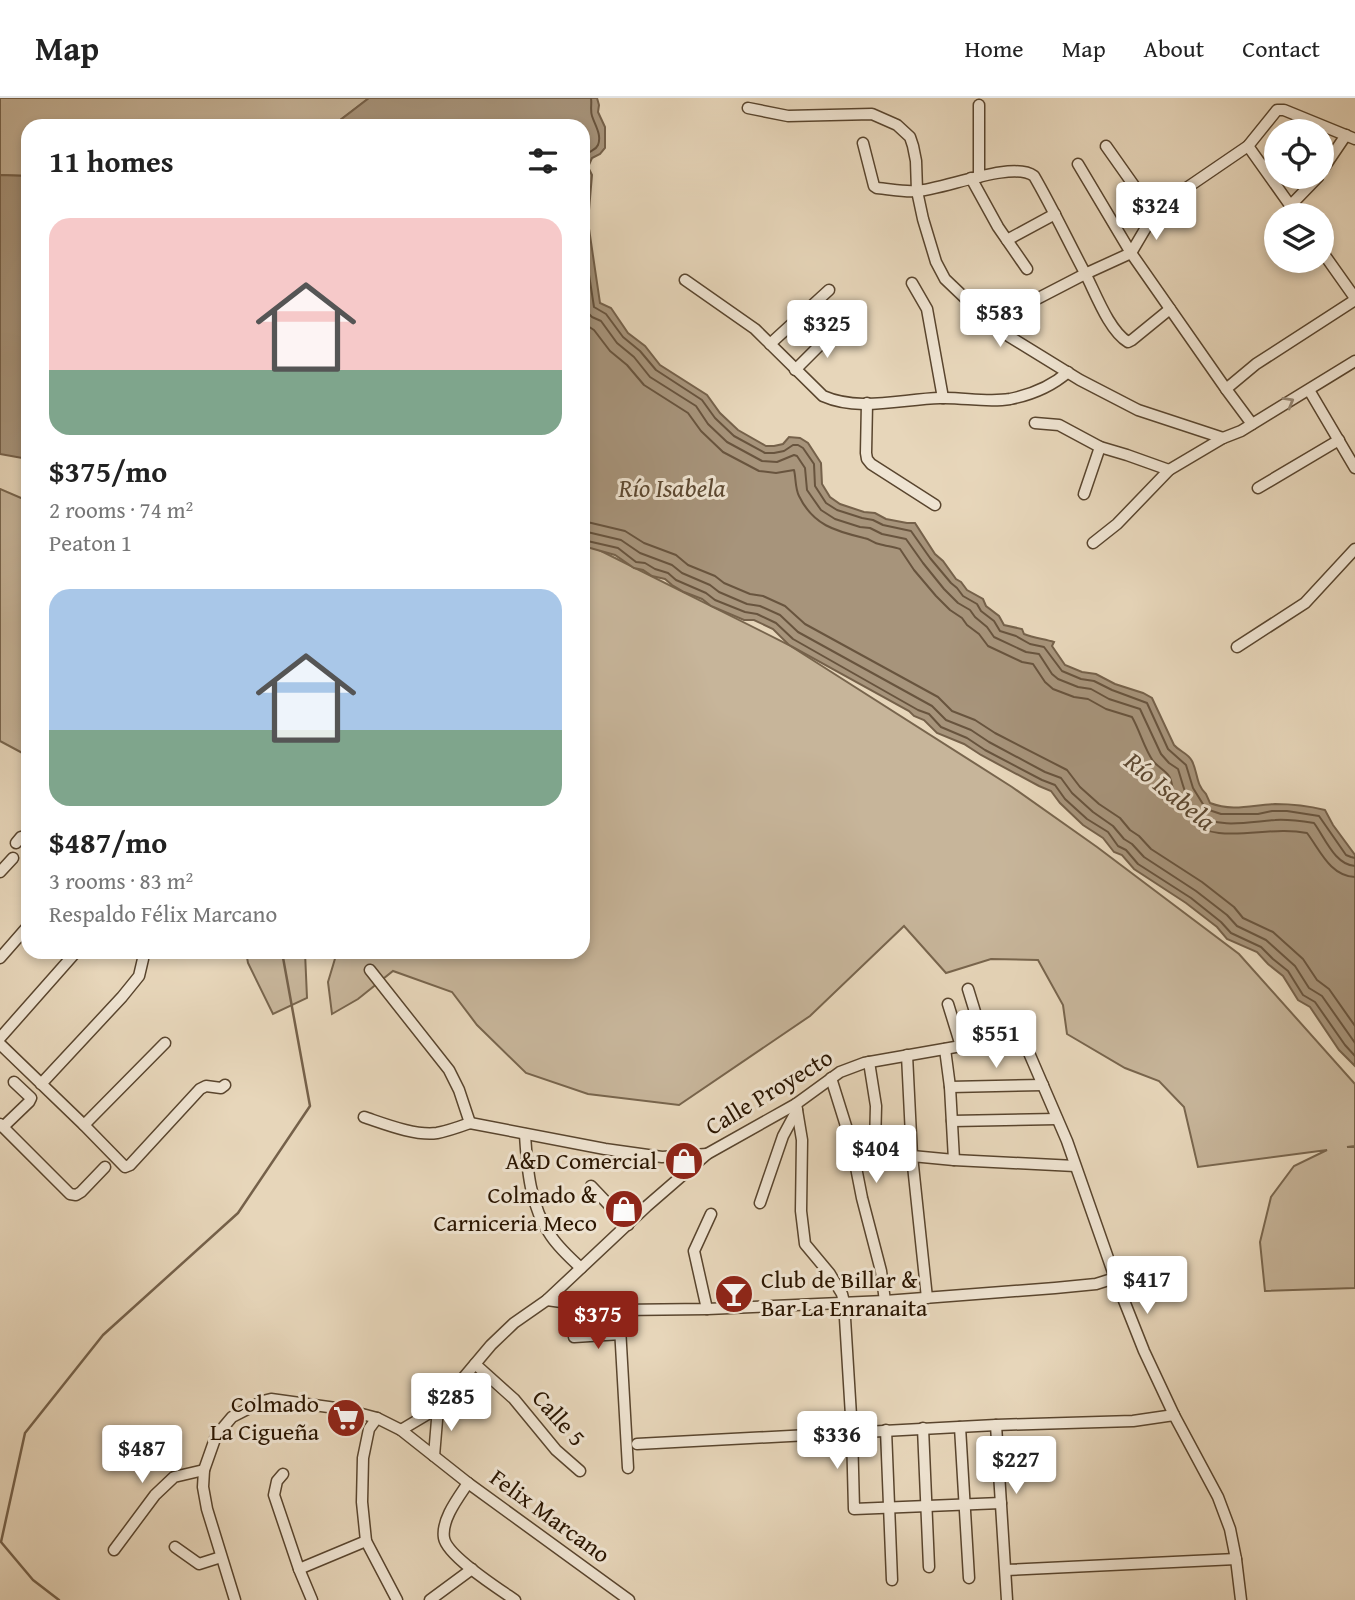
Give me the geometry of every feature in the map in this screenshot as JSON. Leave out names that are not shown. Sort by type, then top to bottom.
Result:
[{"type":"street","points":[[979,105],[975,178],[1007,240],[1027,268]]},
{"type":"street","points":[[748,108],[788,116],[872,114],[897,125],[910,137],[916,161],[918,191],[936,262],[944,279],[1001,330],[1068,372],[1138,410],[1223,438]]},
{"type":"street","points":[[1001,330],[1008,318],[1029,303],[1131,253],[1154,215],[1166,202],[1248,146],[1277,110],[1351,137],[1334,157]]},
{"type":"street","points":[[863,143],[876,188],[918,191],[1008,172],[1030,173],[1055,214],[1103,312],[1123,339],[1132,341],[1170,309]]},
{"type":"street","points":[[1106,146],[1154,215]]},
{"type":"street","points":[[1248,146],[1288,203]]},
{"type":"street","points":[[1078,164],[1131,253],[1252,424]]},
{"type":"street","points":[[1007,240],[1055,214]]},
{"type":"street","points":[[1226,389],[1256,364],[1355,299],[1334,269]]},
{"type":"street","points":[[685,279],[755,329],[823,396],[835,401],[848,404],[943,398],[1009,399],[1048,386],[1068,372]]},
{"type":"street","points":[[912,283],[927,309],[943,398]]},
{"type":"street","points":[[770,344],[829,290]]},
{"type":"street","points":[[795,370],[828,337],[841,328]]},
{"type":"street","points":[[1093,543],[1117,524],[1169,470],[1223,438],[1241,431],[1355,362]]},
{"type":"street","points":[[1309,390],[1355,468]]},
{"type":"street","points":[[867,403],[867,459],[935,505]]},
{"type":"street","points":[[1035,423],[1059,425],[1100,447],[1169,470]]},
{"type":"street","points":[[1258,488],[1339,440]]},
{"type":"street","points":[[1084,494],[1100,447]]},
{"type":"street","points":[[1237,647],[1304,603],[1355,549]]},
{"type":"street","points":[[16,843],[21,837]]},
{"type":"street","points":[[0,872],[13,858]]},
{"type":"street","points":[[0,958],[21,934]]},
{"type":"street","points":[[0,1038],[70,959]]},
{"type":"street","points":[[41,1084],[122,997],[139,976],[143,959]]},
{"type":"street","points":[[370,970],[449,1070],[470,1123]]},
{"type":"street","points":[[968,989],[984,1041]]},
{"type":"street","points":[[948,1004],[961,1046]]},
{"type":"street","name":"Calle Proyecto","points":[[401,1430],[438,1408],[491,1345],[514,1323],[547,1300],[707,1154],[797,1107],[840,1072],[869,1062],[1014,1034],[1023,1039],[1043,1084]]},
{"type":"street","points":[[84,1125],[165,1043]]},
{"type":"street","points":[[0,1044],[125,1167],[200,1088],[221,1088],[225,1085]]},
{"type":"street","points":[[945,1049],[954,1160]]},
{"type":"street","points":[[907,1055],[912,1156],[926,1298]]},
{"type":"street","points":[[869,1062],[876,1105],[875,1145]]},
{"type":"street","points":[[831,1078],[851,1142],[881,1271],[885,1301]]},
{"type":"street","points":[[14,1082],[31,1098],[1,1126],[71,1194],[81,1192],[105,1167]]},
{"type":"street","points":[[950,1087],[1043,1084],[1143,1350],[1218,1497],[1230,1529],[1241,1600]]},
{"type":"street","points":[[760,1203],[783,1136],[797,1107]]},
{"type":"street","points":[[797,1107],[802,1140],[801,1211],[805,1244],[830,1274],[844,1302],[854,1509],[1001,1503]]},
{"type":"street","points":[[364,1117],[427,1134],[470,1123],[662,1157],[707,1154]]},
{"type":"street","points":[[952,1121],[1057,1119]]},
{"type":"street","points":[[525,1134],[527,1168],[536,1204],[549,1234],[581,1268]]},
{"type":"street","points":[[851,1142],[875,1145],[912,1156],[1075,1166]]},
{"type":"street","points":[[591,1186],[628,1225]]},
{"type":"street","points":[[706,1309],[694,1251],[711,1214]]},
{"type":"street","points":[[547,1300],[619,1310],[706,1309],[926,1298],[1055,1288],[1115,1278]]},
{"type":"street","points":[[619,1310],[628,1468]]},
{"type":"street","points":[[574,1337],[621,1334]]},
{"type":"street","name":"Calle 5","points":[[475,1364],[514,1399],[556,1450],[580,1471]]},
{"type":"street","name":"Felix Marcano","points":[[204,1470],[216,1436],[232,1417],[262,1401],[271,1399],[343,1409],[377,1418],[401,1430],[468,1483],[629,1600]]},
{"type":"street","points":[[434,1456],[438,1408]]},
{"type":"street","points":[[637,1444],[996,1424],[1133,1421],[1174,1415]]},
{"type":"street","points":[[377,1418],[369,1429],[363,1458],[362,1502],[366,1541],[397,1600]]},
{"type":"street","points":[[996,1424],[1007,1600]]},
{"type":"street","points":[[960,1427],[969,1577]]},
{"type":"street","points":[[923,1428],[929,1567]]},
{"type":"street","points":[[886,1430],[892,1580]]},
{"type":"street","points":[[114,1550],[155,1495],[174,1477],[204,1470],[203,1487],[207,1509],[235,1600]]},
{"type":"street","points":[[283,1475],[277,1481],[274,1495],[312,1600]]},
{"type":"street","points":[[468,1483],[450,1511],[444,1538],[451,1552],[515,1600]]},
{"type":"street","points":[[299,1569],[366,1541]]},
{"type":"street","points":[[175,1547],[199,1564],[221,1556]]},
{"type":"street","points":[[1006,1570],[1236,1559]]},
{"type":"street","points":[[430,1600],[472,1569]]},
{"type":"shaded area","points":[[0,98],[369,98],[342,119],[21,119],[21,176],[0,175]]},
{"type":"shaded area","points":[[0,489],[21,498],[21,752],[0,741]]},
{"type":"shaded area","points":[[590,546],[789,645],[1012,787],[1239,954],[1355,1084],[1355,1146],[1347,1147],[1355,1147],[1355,1288],[1265,1291],[1260,1242],[1271,1197],[1294,1166],[1327,1150],[1198,1167],[1184,1107],[1159,1081],[1125,1068],[1067,1034],[1063,1005],[1038,960],[991,959],[946,973],[904,926],[810,1016],[679,1105],[588,1094],[526,1073],[477,1025],[452,992],[393,971],[358,999],[332,1014],[328,982],[335,959],[590,959]]},
{"type":"shaded area","points":[[247,959],[305,959],[307,998],[273,1014]]},
{"type":"water","name":"Río Isabela","points":[[369,98],[597,98],[598,112],[605,127],[605,148],[590,162],[590,119],[342,119]]},
{"type":"water","points":[[0,175],[21,176],[21,458],[0,454]]},
{"type":"water","name":"Río Isabela","points":[[590,236],[600,303],[611,308],[628,333],[645,346],[660,365],[707,395],[720,413],[738,430],[766,446],[783,444],[789,437],[800,438],[808,443],[821,463],[822,484],[830,497],[840,504],[875,513],[886,519],[915,523],[935,554],[956,579],[967,590],[983,599],[1004,625],[1054,642],[1052,646],[1065,665],[1096,674],[1152,698],[1174,745],[1192,761],[1200,787],[1210,803],[1235,808],[1288,804],[1325,810],[1355,855],[1355,1066],[1339,1050],[1310,1007],[1298,1000],[1283,976],[1257,952],[1227,939],[1217,927],[1186,903],[1134,869],[1122,855],[1114,852],[1103,838],[1083,825],[1051,791],[964,744],[937,733],[924,720],[909,711],[789,645],[773,629],[711,606],[665,579],[634,568],[615,555],[590,548]]},
{"type":"waterway","points":[[59,1600],[33,1580],[1,1542],[25,1433],[103,1335],[238,1213],[310,1106],[283,959]]},
{"type":"place","name":"A&D Comercial","points":[[684,1161]]},
{"type":"place","name":"Colmado & Carniceria Meco","points":[[624,1209]]},
{"type":"place","name":"Club de Billar & Bar La Enranaita","points":[[734,1294]]},
{"type":"place","name":"Colmado La Cigueña","points":[[346,1418]]}]
